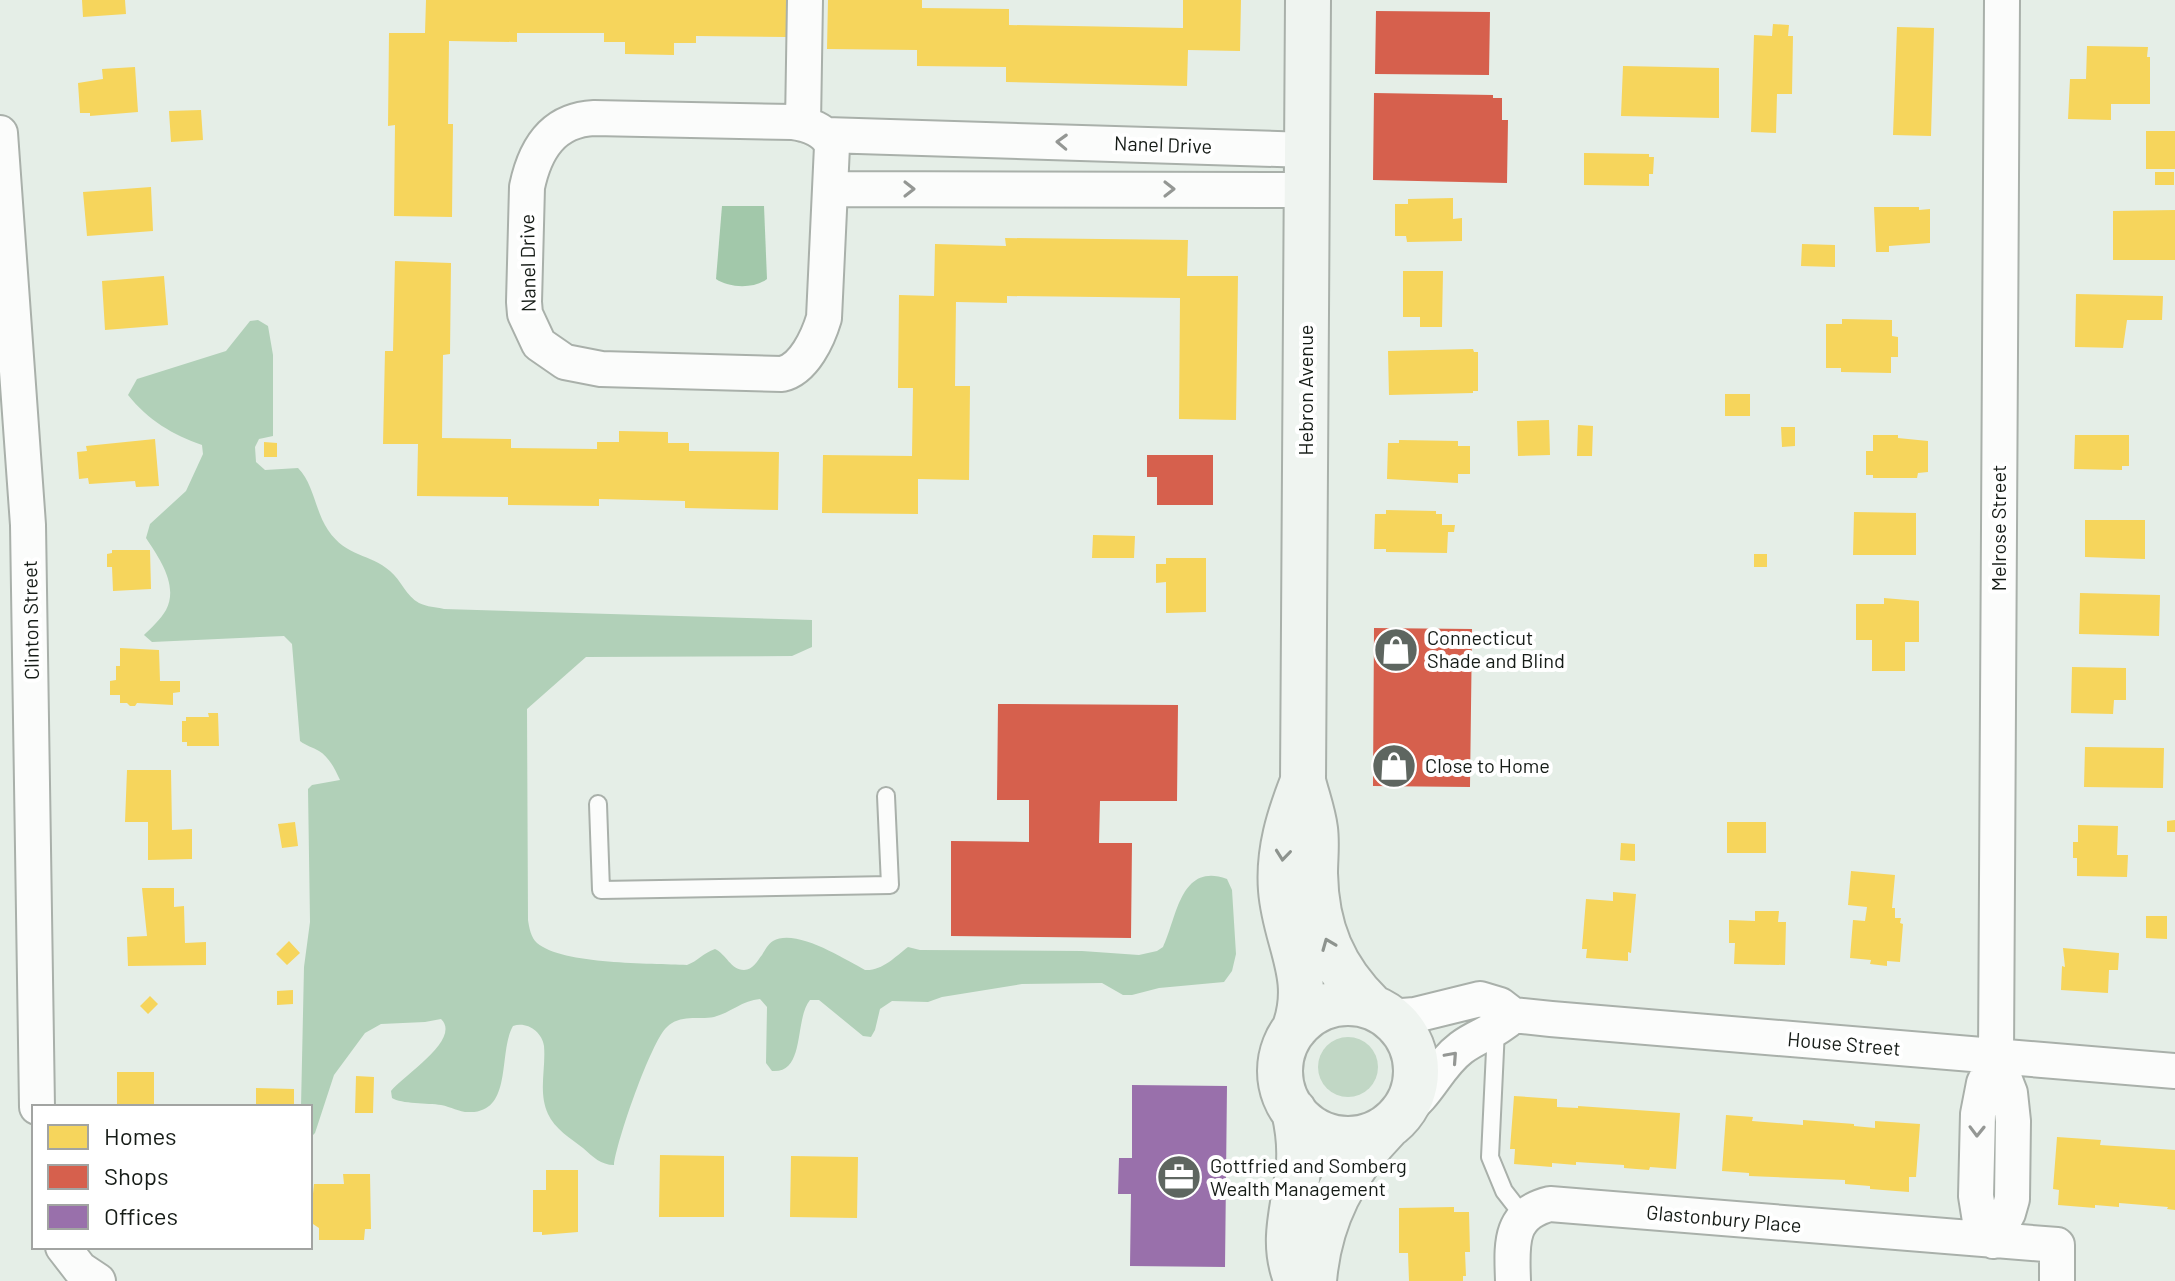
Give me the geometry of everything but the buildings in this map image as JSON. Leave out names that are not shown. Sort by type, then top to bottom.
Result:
[{"type":"main road","name":"Hebron Avenue","points":[[1308,0],[1303,781],[1315,825],[1317,901],[1324,938],[1353,989],[1381,1012]]},
{"type":"main road","name":"Hebron Avenue","points":[[1294,1030],[1303,997],[1302,980],[1284,914],[1281,864],[1286,827],[1303,781]]},
{"type":"main road","points":[[1314,1281],[1316,1254],[1330,1208],[1356,1162],[1395,1119],[1415,1086],[1416,1066],[1408,1038],[1381,1012],[1344,1003],[1325,1007],[1308,1016],[1294,1030],[1285,1047],[1280,1075],[1284,1094],[1294,1111],[1307,1125],[1333,1137],[1362,1137],[1395,1119]]},
{"type":"main road","points":[[1294,1111],[1299,1137],[1299,1163],[1287,1237],[1288,1253],[1297,1281]]},
{"type":"street","name":"Nanel Drive","points":[[805,0],[814,129],[832,146],[824,318],[806,355],[790,372],[583,366],[565,362],[551,354],[539,344],[531,330],[524,302],[527,187],[540,151],[569,121],[594,118],[708,118],[814,129],[1308,170]]},
{"type":"street","name":"Melrose Street","points":[[1996,1057],[2002,0]]},
{"type":"street","name":"Clinton Street","points":[[0,133],[29,539],[37,1105]]},
{"type":"street","points":[[831,189],[1308,170]]},
{"type":"street","name":"House Street","points":[[1381,1012],[1415,1015],[1476,999],[1495,1003],[1505,1022],[1654,1029],[2175,1071]]},
{"type":"street","points":[[1395,1119],[1430,1087],[1457,1051],[1505,1022]]},
{"type":"street","points":[[1993,1241],[1977,1211],[1976,1182],[1980,1098],[1996,1057]]},
{"type":"street","name":"Glastonbury Place","points":[[1525,1218],[1536,1208],[1550,1204],[2057,1245],[2057,1281]]},
{"type":"street","points":[[1513,1281],[1512,1241],[1525,1218]]},
{"type":"street","points":[[67,1253],[98,1281]]},
{"type":"lane","points":[[598,804],[601,890],[890,885],[886,796]]},
{"type":"lane","points":[[1505,1022],[1490,1157],[1504,1191],[1525,1218]]},
{"type":"shaded area","points":[[722,206],[764,206],[767,279],[762,282],[742,286],[716,279]]},
{"type":"shaded area","points":[[258,320],[268,326],[273,355],[273,436],[259,439],[255,447],[256,462],[265,470],[298,468],[335,539],[390,571],[419,603],[444,609],[812,620],[812,647],[792,656],[586,657],[527,709],[528,920],[537,943],[549,950],[586,959],[687,965],[715,949],[744,970],[754,965],[771,942],[783,938],[820,946],[865,970],[883,966],[908,947],[920,950],[1082,951],[1139,955],[1163,947],[1177,908],[1190,885],[1199,878],[1211,876],[1227,879],[1232,890],[1236,954],[1232,971],[1224,982],[1159,988],[1132,995],[1123,995],[1102,983],[1022,984],[928,1002],[892,1001],[880,1009],[871,1037],[863,1036],[819,1000],[810,1000],[802,1020],[795,1055],[783,1070],[772,1071],[766,1063],[767,1007],[760,999],[714,1017],[678,1020],[667,1027],[652,1051],[627,1115],[614,1165],[605,1164],[594,1157],[563,1133],[551,1119],[543,1097],[544,1046],[533,1028],[513,1026],[499,1091],[493,1102],[484,1109],[467,1112],[392,1098],[391,1091],[438,1046],[445,1027],[441,1019],[381,1024],[365,1033],[334,1075],[312,1136],[312,1105],[301,1105],[304,967],[310,922],[308,789],[312,785],[340,780],[326,757],[300,741],[292,644],[284,636],[152,642],[144,635],[166,610],[170,591],[166,572],[146,538],[150,524],[186,491],[203,454],[202,445],[162,426],[128,395],[137,379],[226,351],[250,321]]},
{"type":"shaded area","points":[[1348,1037],[1359,1039],[1369,1046],[1376,1056],[1376,1078],[1369,1088],[1359,1095],[1348,1097],[1337,1095],[1327,1088],[1320,1078],[1318,1067],[1320,1056],[1327,1046],[1337,1039]]},
{"type":"place","name":"Connecticut Shade and Blind","points":[[1396,650]]},
{"type":"place","name":"Close to Home","points":[[1394,766]]},
{"type":"place","name":"Gottfried and Somberg Wealth Management","points":[[1179,1177]]}]
